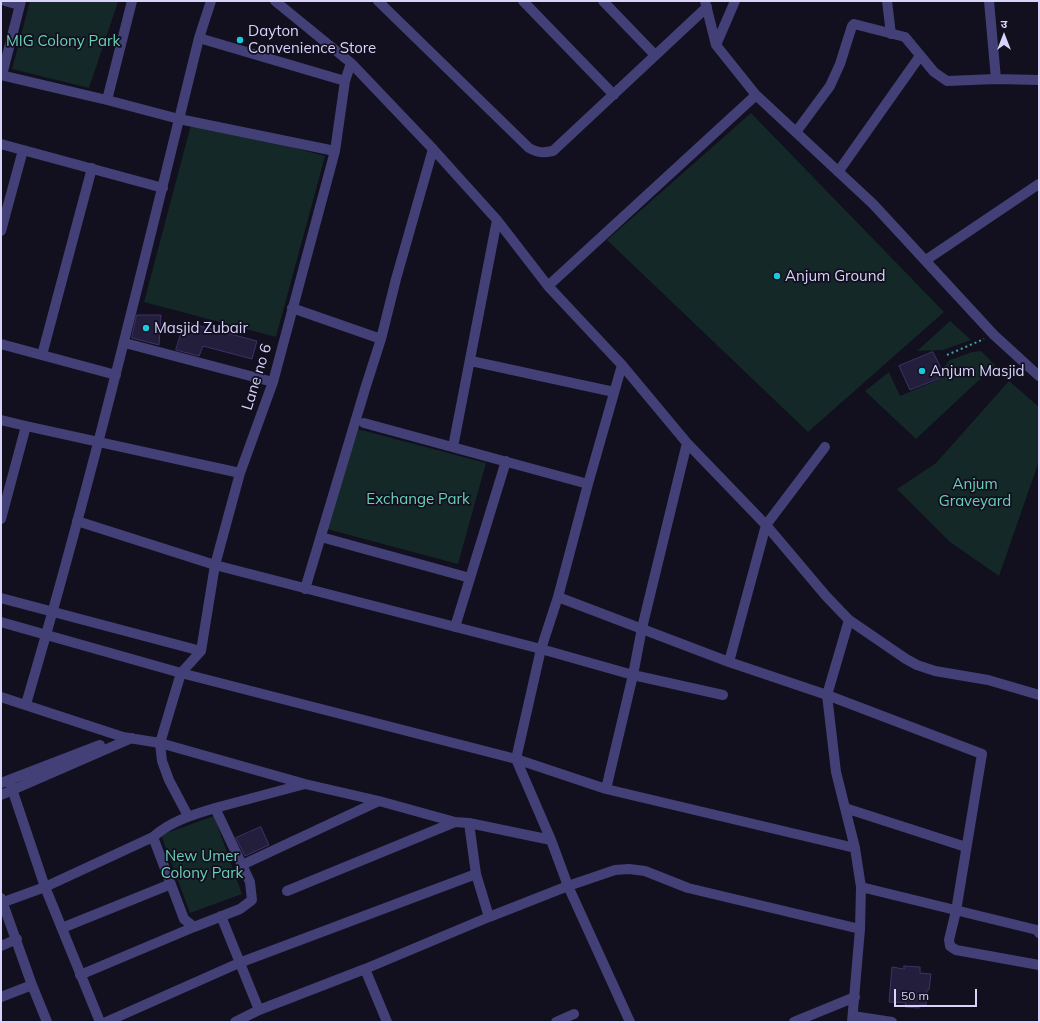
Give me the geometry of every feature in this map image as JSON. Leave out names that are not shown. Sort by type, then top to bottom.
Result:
[{"type":"street","points":[[5,1],[20,3],[2,75],[179,119],[335,151]]},
{"type":"street","points":[[107,100],[132,1]]},
{"type":"street","points":[[26,704],[99,442],[125,343],[199,38],[211,1]]},
{"type":"street","points":[[275,1],[351,63],[434,149],[497,220],[548,286],[622,365],[686,443],[766,525],[826,596],[849,620],[917,665],[935,671],[988,680],[1039,695]]},
{"type":"street","points":[[378,1],[529,148],[535,152],[541,153],[553,151],[614,95],[706,4]]},
{"type":"street","points":[[523,1],[614,95]]},
{"type":"street","points":[[603,1],[655,55]]},
{"type":"street","points":[[716,45],[735,1]]},
{"type":"street","points":[[887,1],[891,34]]},
{"type":"street","points":[[989,1],[996,79]]},
{"type":"street","points":[[706,4],[716,45],[756,95],[873,204],[994,335],[1039,376]]},
{"type":"street","points":[[796,132],[830,86],[840,64],[853,24],[905,37],[934,72],[947,81],[996,79],[1039,80]]},
{"type":"street","points":[[199,38],[345,82]]},
{"type":"street","points":[[838,172],[920,56]]},
{"type":"street","name":"Lane no 6","points":[[201,651],[215,565],[240,473],[273,382],[335,151],[345,82],[351,63]]},
{"type":"street","points":[[548,286],[756,95]]},
{"type":"street","points":[[1,144],[163,188]]},
{"type":"street","points":[[306,589],[381,339],[396,279],[434,149]]},
{"type":"street","points":[[1,231],[23,150]]},
{"type":"street","points":[[42,355],[92,168]]},
{"type":"street","points":[[926,260],[1039,184]]},
{"type":"street","points":[[453,447],[497,220]]},
{"type":"street","points":[[292,308],[381,339]]},
{"type":"street","points":[[125,343],[273,382]]},
{"type":"street","points":[[1,344],[116,375]]},
{"type":"street","points":[[470,361],[614,392]]},
{"type":"street","points":[[622,365],[558,596],[541,649],[516,759],[551,840],[568,886],[630,1022]]},
{"type":"street","points":[[1,420],[240,473]]},
{"type":"street","points":[[364,423],[588,484]]},
{"type":"street","points":[[1,519],[26,426]]},
{"type":"street","points":[[606,789],[686,443]]},
{"type":"street","points":[[729,662],[766,525],[825,447]]},
{"type":"street","points":[[455,627],[506,461]]},
{"type":"street","points":[[77,521],[215,565],[541,649],[633,675],[723,695]]},
{"type":"street","points":[[321,537],[470,578]]},
{"type":"street","points":[[558,596],[729,662],[827,695],[982,754],[956,911],[949,940],[950,946],[956,950],[1039,965]]},
{"type":"street","points":[[1,598],[201,651],[181,673],[160,743],[162,761],[169,780],[188,816]]},
{"type":"street","points":[[849,620],[827,695],[836,772],[855,848],[861,887],[860,929],[852,1019],[892,1022]]},
{"type":"street","points":[[1,622],[181,673],[516,759],[606,789],[855,848]]},
{"type":"street","points":[[2,698],[26,704],[127,738],[160,743],[306,784],[379,801],[455,822],[469,823],[551,840]]},
{"type":"street","points":[[100,1022],[45,887],[13,791],[5,781],[127,738]]},
{"type":"street","points":[[1,795],[13,791],[127,738]]},
{"type":"street","points":[[47,1022],[2,901],[45,887],[153,837],[163,828],[188,816],[306,784]]},
{"type":"street","points":[[242,865],[379,801]]},
{"type":"street","points":[[80,975],[240,909],[252,900],[250,882],[215,808]]},
{"type":"street","points":[[845,808],[966,847]]},
{"type":"street","points":[[287,891],[455,822]]},
{"type":"street","points":[[469,823],[476,874],[489,917]]},
{"type":"street","points":[[153,837],[184,920],[194,927]]},
{"type":"street","points":[[235,1022],[259,1010],[365,969],[489,917],[568,886],[615,870],[645,870],[688,888],[860,929]]},
{"type":"street","points":[[106,1022],[239,963],[476,874]]},
{"type":"street","points":[[62,928],[171,884]]},
{"type":"street","points":[[861,887],[1037,930],[1039,933]]},
{"type":"street","points":[[221,916],[259,1010]]},
{"type":"street","points":[[1,946],[17,939]]},
{"type":"street","points":[[365,969],[387,1022]]},
{"type":"street","points":[[1,997],[32,985]]},
{"type":"street","points":[[794,1022],[855,997]]},
{"type":"street","points":[[556,1022],[574,1014]]},
{"type":"path","points":[[946,355],[994,335]]},
{"type":"green space","name":"MIG Colony Park","points":[[30,1],[118,2],[89,88],[12,69]]},
{"type":"green space","name":"Anjum Ground","points":[[751,113],[944,312],[808,432],[607,240]]},
{"type":"green space","points":[[192,121],[325,156],[276,337],[144,302]]},
{"type":"green space","points":[[950,321],[971,340],[943,350],[917,351]]},
{"type":"green space","points":[[981,351],[995,365],[916,439],[865,391],[889,372],[900,396],[947,376],[943,368],[950,360],[972,352]]},
{"type":"green space","name":"Anjum Graveyard","points":[[1009,381],[1039,407],[1039,461],[999,576],[950,542],[897,489],[936,463]]},
{"type":"green space","name":"Exchange Park","points":[[354,428],[486,463],[458,564],[327,529]]},
{"type":"green space","name":"New Umer Colony Park","points":[[214,816],[242,894],[190,913],[161,835]]},
{"type":"building","name":"Masjid Zubair","points":[[137,315],[161,315],[159,345],[132,338]]},
{"type":"building","points":[[185,322],[257,341],[252,359],[203,346],[199,356],[176,350]]},
{"type":"building","name":"Anjum Masjid","points":[[933,352],[945,376],[910,390],[899,366]]},
{"type":"building","points":[[261,827],[269,845],[245,856],[236,838]]},
{"type":"building","points":[[904,966],[920,967],[920,973],[931,974],[929,990],[927,990],[926,1005],[919,1005],[919,1008],[905,1007],[906,1003],[889,1002],[892,967],[904,969]]},
{"type":"place","name":"Dayton Convenience Store","points":[[240,40]]},
{"type":"place","name":"Anjum Ground","points":[[777,276]]},
{"type":"place","name":"Masjid Zubair","points":[[146,328]]},
{"type":"place","name":"Anjum Masjid","points":[[922,371]]}]
